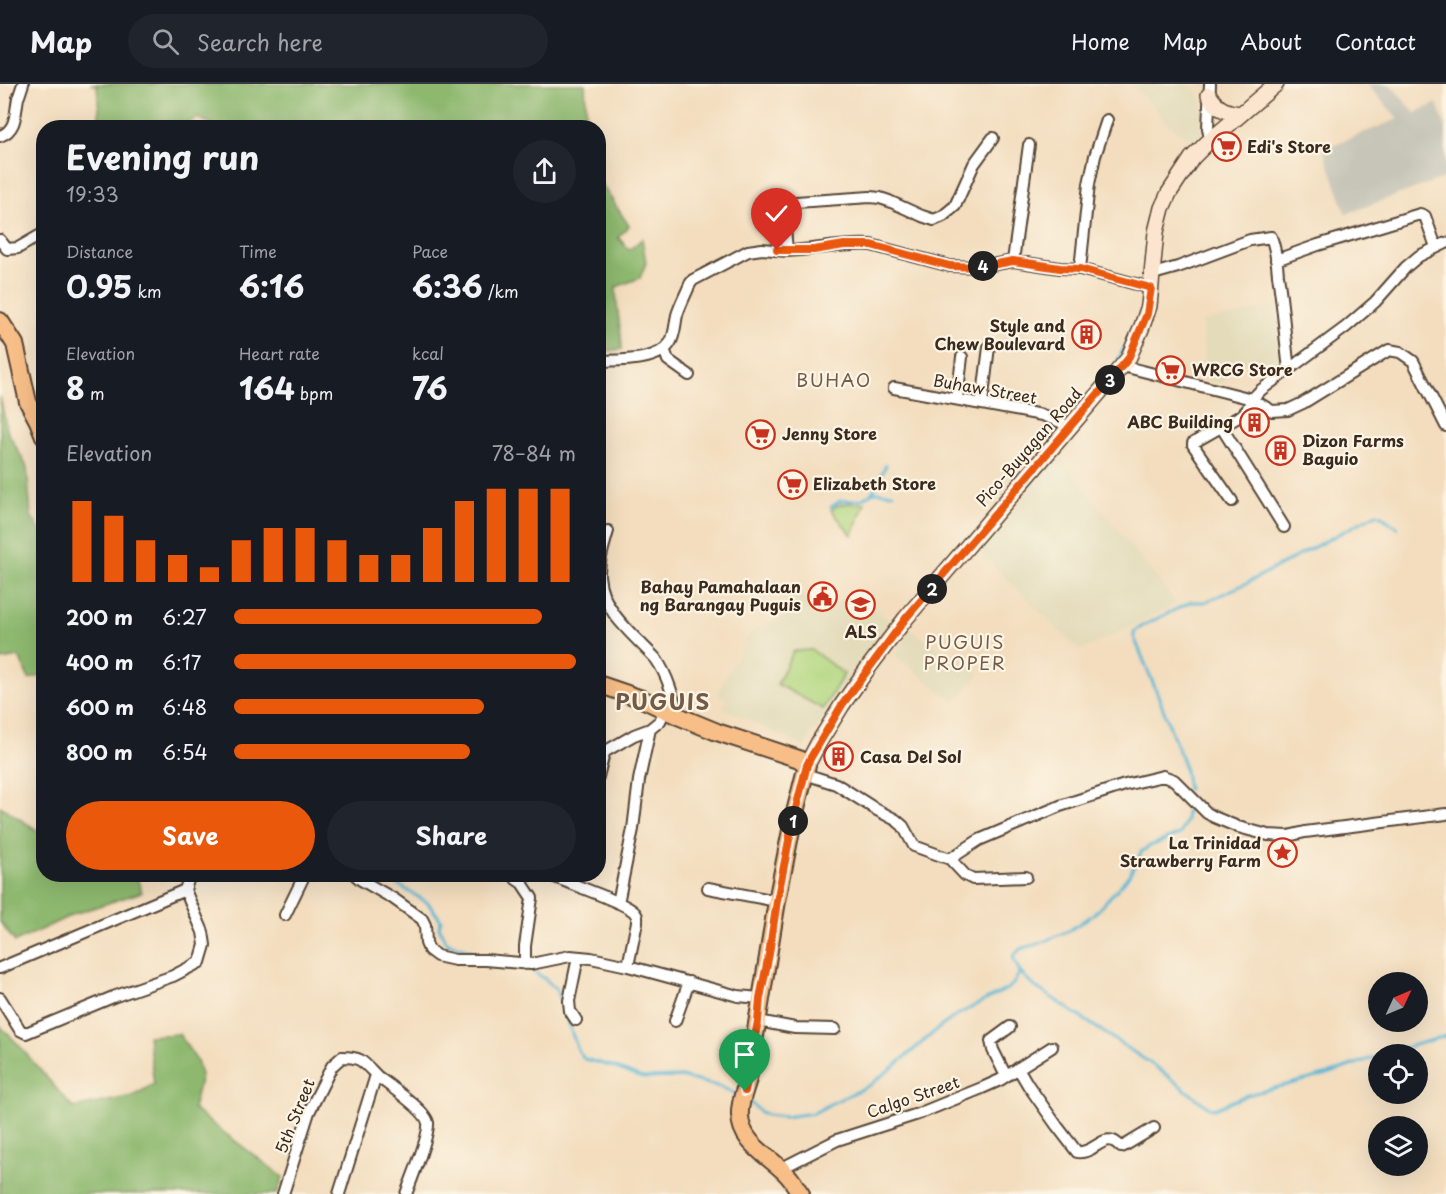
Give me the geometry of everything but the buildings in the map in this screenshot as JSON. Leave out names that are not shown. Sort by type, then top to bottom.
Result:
[{"type":"main road","name":"Pico-Buyagan Road","points":[[806,769],[842,705],[906,618],[1064,426],[1123,366],[1131,354],[1147,314],[1156,232],[1164,202],[1192,158],[1210,139],[1276,84]]},
{"type":"main road","points":[[1209,89],[1215,106],[1239,114]]},
{"type":"main road","points":[[0,321],[15,344],[28,402],[36,417]]},
{"type":"main road","points":[[606,687],[642,699],[727,735],[799,759],[806,769],[777,901],[740,1118],[746,1135],[754,1146],[790,1178],[801,1194]]},
{"type":"street","points":[[0,136],[14,125],[23,84]]},
{"type":"street","points":[[1209,89],[1210,139]]},
{"type":"street","points":[[1080,269],[1089,184],[1095,156],[1107,120]]},
{"type":"street","points":[[787,251],[784,216],[786,210],[796,202],[870,197],[889,201],[934,220],[943,216],[955,206],[974,164],[993,138]]},
{"type":"street","points":[[1013,261],[1029,145]]},
{"type":"street","points":[[1232,501],[1193,446],[1195,440],[1242,416],[1252,399],[1261,390],[1376,302],[1406,267],[1419,256],[1441,245],[1425,216],[1420,214],[1276,260]]},
{"type":"street","points":[[606,360],[651,356],[664,349],[673,336],[678,314],[693,280],[748,251],[814,250],[859,244],[894,250],[950,266],[980,267],[1013,261],[1152,281],[1178,267],[1250,240],[1269,237],[1272,239],[1284,310],[1289,370]]},
{"type":"street","points":[[0,240],[7,249],[18,248],[36,238]]},
{"type":"street","points":[[982,403],[989,347]]},
{"type":"street","points":[[664,349],[668,360],[689,375]]},
{"type":"street","points":[[1123,366],[1252,399],[1272,411],[1288,410],[1303,403],[1389,350],[1400,352],[1413,361],[1446,426]]},
{"type":"street","points":[[957,399],[962,357]]},
{"type":"street","name":"Buhaw Street","points":[[894,388],[1042,415],[1064,426]]},
{"type":"street","points":[[1222,428],[1284,527]]},
{"type":"street","points":[[606,540],[608,531]]},
{"type":"street","points":[[606,599],[618,618],[661,665],[672,694],[672,713],[650,729],[606,750]]},
{"type":"street","points":[[618,903],[650,729]]},
{"type":"street","points":[[806,769],[896,820],[903,826],[915,847],[950,859],[965,875],[973,879],[1026,877]]},
{"type":"street","points":[[950,859],[979,840],[1060,806],[1125,785],[1163,776],[1173,780],[1214,818],[1268,835],[1288,836],[1446,814]]},
{"type":"street","points":[[0,998],[20,1030],[26,1033],[113,997],[173,976],[200,962],[205,945],[203,932],[185,890],[188,882]]},
{"type":"street","points":[[285,915],[301,882]]},
{"type":"street","points":[[365,882],[394,898],[422,919],[426,925],[426,943],[429,950],[437,956],[454,960],[525,964],[570,956],[591,958],[738,996],[760,998]]},
{"type":"street","points":[[520,882],[532,898],[525,946],[525,964]]},
{"type":"street","points":[[567,882],[633,910],[637,916],[628,966]]},
{"type":"street","points":[[577,882],[577,886]]},
{"type":"street","points":[[708,888],[777,901]]},
{"type":"street","points":[[0,968],[185,890]]},
{"type":"street","points":[[576,1020],[570,1011],[569,1000],[578,957]]},
{"type":"street","points":[[675,1021],[689,982]]},
{"type":"street","points":[[758,1021],[795,1028],[835,1029]]},
{"type":"street","points":[[1006,1076],[991,1041],[1010,1027]]},
{"type":"street","name":"Calgo Street","points":[[780,1169],[837,1140],[982,1089],[1052,1047]]},
{"type":"street","name":"5th Street","points":[[283,1194],[309,1112],[332,1066],[342,1057],[351,1057],[360,1060],[376,1075]]},
{"type":"street","points":[[1018,1068],[1077,1152],[1089,1151],[1108,1140],[1121,1147],[1154,1128]]},
{"type":"street","points":[[339,1194],[376,1075],[418,1108],[428,1123],[425,1141],[406,1194]]},
{"type":"shaded area","points":[[1132,84],[1185,84],[1199,93],[1202,103],[1201,136],[1198,141],[1194,142],[1171,126]]},
{"type":"shaded area","points":[[1367,84],[1390,84],[1415,113],[1437,103],[1446,128],[1446,177],[1346,214],[1323,149],[1398,119]]},
{"type":"shaded area","points":[[1275,306],[1282,357],[1230,366],[1224,384],[1206,381],[1202,322]]},
{"type":"shaded area","points":[[1058,454],[1177,604],[1080,651],[979,552]]},
{"type":"shaded area","points":[[793,592],[824,607],[856,594],[891,622],[813,730],[805,747],[723,708],[727,700],[717,694],[748,635],[778,617]]},
{"type":"shaded area","points":[[910,630],[980,674],[955,703],[895,655]]},
{"type":"green space","points":[[90,84],[585,84],[587,120],[202,120],[197,118],[193,120],[100,120],[97,85]]},
{"type":"green space","points":[[606,191],[629,226],[618,237],[629,250],[642,239],[646,263],[640,278],[616,287],[622,349],[606,351]]},
{"type":"green space","points":[[0,397],[7,430],[27,467],[31,516],[36,524],[36,677],[29,679],[19,657],[0,660]]},
{"type":"green space","points":[[865,503],[852,535],[831,510],[839,505]]},
{"type":"green space","points":[[812,650],[844,674],[823,709],[777,684],[793,652]]},
{"type":"green space","points":[[0,806],[36,829],[36,882],[138,882],[142,892],[74,914],[15,942],[0,922]]},
{"type":"green space","points":[[0,1026],[73,1108],[133,1096],[154,1084],[148,1036],[179,1034],[197,1061],[201,1075],[193,1109],[283,1177],[277,1194],[0,1194]]},
{"type":"waterway","points":[[1118,359],[1129,339]]},
{"type":"waterway","points":[[873,492],[886,465]]},
{"type":"waterway","points":[[831,507],[840,501],[861,500],[873,492],[893,493]]},
{"type":"waterway","points":[[1188,789],[1184,765],[1134,632],[1191,602],[1205,602],[1247,583],[1376,514],[1397,528]]},
{"type":"waterway","points":[[1188,798],[1186,821],[1180,834],[1142,851],[1129,875],[1095,913],[1070,930],[1020,949],[1013,957],[1020,972],[1034,986],[1156,1067],[1209,1108],[1214,1109],[1247,1095],[1325,1075],[1368,1060]]},
{"type":"waterway","points":[[394,882],[428,903],[441,920],[439,927],[446,942],[471,951]]},
{"type":"waterway","points":[[528,968],[556,989],[578,1050],[584,1059],[639,1077],[681,1077],[721,1087],[736,1094]]},
{"type":"waterway","points":[[747,1100],[767,1115],[784,1117],[814,1113],[870,1085],[957,1015],[1009,988],[1020,972]]},
{"type":"waterway","points":[[1418,1044],[1446,1036]]},
{"type":"place","name":"Edi's Store","points":[[1226,147]]},
{"type":"place","name":"Style and Chew Boulevard","points":[[1086,335]]},
{"type":"place","name":"WRCG Store","points":[[1171,370]]},
{"type":"place","name":"ABC Building","points":[[1254,422]]},
{"type":"place","name":"Jenny Store","points":[[761,434]]},
{"type":"place","name":"Dizon Farms Baguio","points":[[1281,450]]},
{"type":"place","name":"Elizabeth Store","points":[[792,484]]},
{"type":"place","name":"Bahay Pamahalaan ng Barangay Puguis","points":[[822,596]]},
{"type":"place","name":"ALS","points":[[861,604]]},
{"type":"place","name":"Casa Del Sol","points":[[839,757]]},
{"type":"place","name":"La Trinidad Strawberry Farm","points":[[1282,852]]},
{"type":"district","name":"BUHAO","points":[[834,381]]},
{"type":"district","name":"PUGUIS PROPER","points":[[965,653]]},
{"type":"district","name":"PUGUIS","points":[[663,702]]},
{"type":"route","points":[[745,1091],[793,820],[811,757],[842,705],[906,618],[1123,366],[1147,314],[1151,288],[1080,269],[1013,261],[980,267],[950,266],[871,245],[844,245],[814,250],[777,250]]}]
